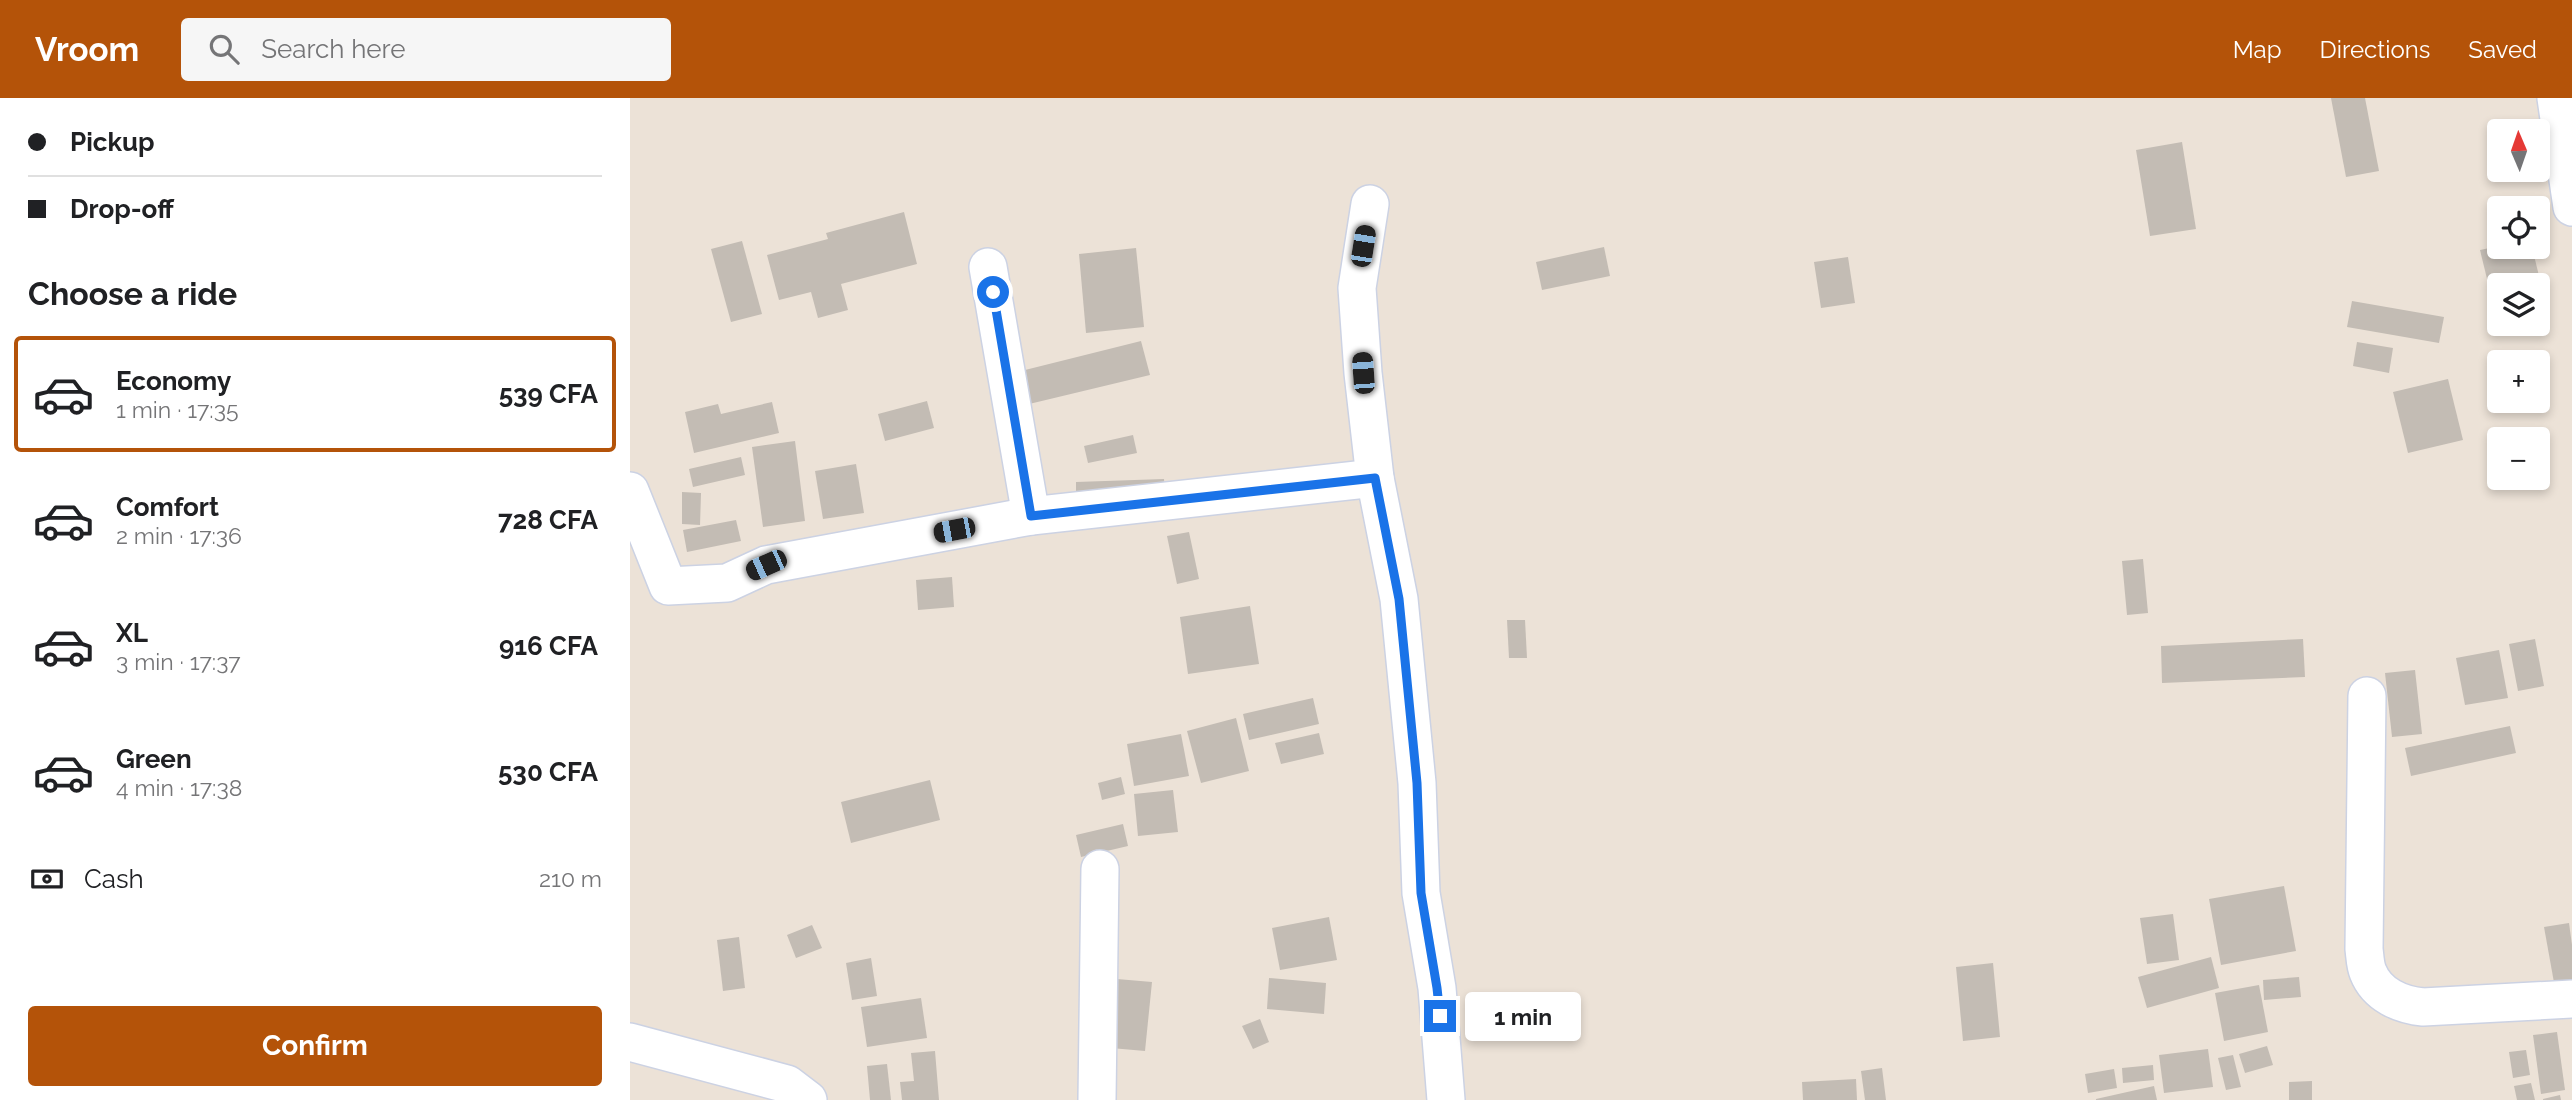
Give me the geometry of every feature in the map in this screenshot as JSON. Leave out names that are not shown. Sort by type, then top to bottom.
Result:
[{"type":"street","points":[[2556,98],[2572,207]]},
{"type":"street","points":[[1370,204],[1357,288],[1363,373],[1375,478],[1399,599],[1417,783],[1421,893],[1437,988],[1446,1100]]},
{"type":"street","points":[[988,267],[1031,516]]},
{"type":"street","points":[[630,491],[668,586],[726,583],[766,565],[1031,516],[1375,478]]},
{"type":"street","points":[[2367,696],[2364,949],[2368,972],[2381,990],[2402,1005],[2423,1007],[2572,999]]},
{"type":"street","points":[[1097,1100],[1100,869]]},
{"type":"street","points":[[630,1042],[788,1084],[808,1100]]},
{"type":"building","points":[[2331,98],[2365,98],[2379,171],[2346,177]]},
{"type":"building","points":[[2182,142],[2196,229],[2150,236],[2136,150]]},
{"type":"building","points":[[904,212],[917,264],[841,284],[848,310],[818,318],[811,292],[779,300],[767,255],[828,239],[826,233]]},
{"type":"building","points":[[742,241],[762,314],[731,322],[711,249]]},
{"type":"building","points":[[1604,247],[1610,276],[1542,290],[1536,262]]},
{"type":"building","points":[[1136,248],[1144,327],[1086,333],[1079,254]]},
{"type":"building","points":[[2487,249],[2487,259],[2535,259],[2538,273],[2487,273],[2487,279],[2480,250]]},
{"type":"building","points":[[1848,257],[1855,303],[1821,308],[1814,262]]},
{"type":"building","points":[[2352,301],[2444,317],[2439,343],[2347,327]]},
{"type":"building","points":[[1141,341],[1150,375],[1025,405],[1017,372]]},
{"type":"building","points":[[2357,342],[2393,348],[2389,373],[2353,366]]},
{"type":"building","points":[[2448,379],[2463,440],[2408,453],[2393,392]]},
{"type":"building","points":[[927,401],[934,428],[885,441],[878,414]]},
{"type":"building","points":[[772,402],[779,433],[694,453],[685,412],[718,404],[721,414]]},
{"type":"building","points":[[1133,435],[1137,453],[1088,463],[1084,446]]},
{"type":"building","points":[[795,441],[805,521],[763,527],[752,447]]},
{"type":"building","points":[[741,457],[745,475],[693,487],[689,469]]},
{"type":"building","points":[[856,464],[864,513],[823,519],[815,471]]},
{"type":"building","points":[[1164,479],[1165,495],[1076,500],[1076,482]]},
{"type":"building","points":[[682,492],[701,493],[700,525],[682,524]]},
{"type":"building","points":[[736,520],[741,541],[687,552],[683,530]]},
{"type":"building","points":[[1189,532],[1199,579],[1177,584],[1167,536]]},
{"type":"building","points":[[2143,559],[2148,613],[2127,615],[2122,561]]},
{"type":"building","points":[[952,577],[954,607],[918,610],[916,580]]},
{"type":"building","points":[[1250,606],[1259,664],[1188,674],[1180,617]]},
{"type":"building","points":[[1507,620],[1525,620],[1527,658],[1509,658]]},
{"type":"building","points":[[2303,639],[2305,677],[2162,683],[2161,646]]},
{"type":"building","points":[[2535,639],[2544,686],[2518,691],[2509,644]]},
{"type":"building","points":[[2499,650],[2508,698],[2465,705],[2456,658]]},
{"type":"building","points":[[2415,670],[2422,734],[2392,737],[2385,673]]},
{"type":"building","points":[[1313,698],[1319,724],[1249,740],[1243,714]]},
{"type":"building","points":[[1236,718],[1249,771],[1201,783],[1187,731]]},
{"type":"building","points":[[2510,726],[2516,753],[2411,776],[2405,748]]},
{"type":"building","points":[[1319,733],[1324,754],[1281,764],[1275,743]]},
{"type":"building","points":[[1181,734],[1189,776],[1134,786],[1127,744]]},
{"type":"building","points":[[1121,777],[1125,794],[1102,800],[1098,783]]},
{"type":"building","points":[[930,780],[940,820],[851,843],[841,802]]},
{"type":"building","points":[[1173,790],[1178,832],[1138,836],[1134,794]]},
{"type":"building","points":[[1123,824],[1128,846],[1081,857],[1076,835]]},
{"type":"building","points":[[2284,886],[2296,951],[2221,965],[2209,899]]},
{"type":"building","points":[[2173,914],[2179,960],[2147,964],[2140,918]]},
{"type":"building","points":[[1329,917],[1337,960],[1280,970],[1272,928]]},
{"type":"building","points":[[2569,923],[2572,985],[2555,988],[2544,927]]},
{"type":"building","points":[[812,925],[822,948],[796,958],[787,935]]},
{"type":"building","points":[[739,937],[745,988],[723,991],[717,940]]},
{"type":"building","points":[[2211,957],[2219,988],[2147,1008],[2138,977]]},
{"type":"building","points":[[871,958],[877,996],[852,1000],[846,963]]},
{"type":"building","points":[[1993,963],[2000,1037],[1963,1041],[1956,967]]},
{"type":"building","points":[[2299,977],[2301,997],[2264,1000],[2263,980]]},
{"type":"building","points":[[1269,978],[1326,983],[1324,1014],[1267,1009]]},
{"type":"building","points":[[1117,979],[1152,982],[1145,1051],[1111,1048]]},
{"type":"building","points":[[2259,985],[2268,1032],[2224,1041],[2215,993]]},
{"type":"building","points":[[921,998],[927,1038],[867,1047],[861,1007]]},
{"type":"building","points":[[1260,1019],[1269,1042],[1253,1049],[1242,1026]]},
{"type":"building","points":[[2557,1032],[2565,1090],[2541,1094],[2533,1035]]},
{"type":"building","points":[[2267,1046],[2273,1065],[2245,1073],[2239,1054]]},
{"type":"building","points":[[2208,1049],[2213,1087],[2164,1093],[2159,1055]]},
{"type":"building","points":[[2526,1050],[2530,1075],[2513,1078],[2509,1052]]},
{"type":"building","points":[[935,1051],[939,1100],[902,1100],[900,1082],[914,1081],[911,1053]]},
{"type":"building","points":[[2233,1055],[2241,1087],[2226,1090],[2218,1058]]},
{"type":"building","points":[[887,1064],[891,1100],[870,1100],[867,1066]]},
{"type":"building","points":[[2153,1065],[2154,1080],[2123,1083],[2122,1068]]},
{"type":"building","points":[[1882,1068],[1886,1100],[1865,1100],[1861,1071]]},
{"type":"building","points":[[2114,1069],[2117,1088],[2088,1093],[2085,1074]]},
{"type":"building","points":[[1856,1079],[1857,1100],[1803,1100],[1802,1082]]},
{"type":"building","points":[[2312,1081],[2312,1100],[2289,1100],[2289,1082]]},
{"type":"building","points":[[2531,1083],[2535,1100],[2517,1100],[2514,1086]]},
{"type":"building","points":[[2154,1086],[2157,1100],[2096,1100],[2096,1099]]},
{"type":"building","points":[[2560,1095],[2561,1100],[2543,1100],[2543,1099]]},
{"type":"route","points":[[993,292],[1031,516],[1375,478],[1399,599],[1417,783],[1421,893],[1440,1016]]}]
